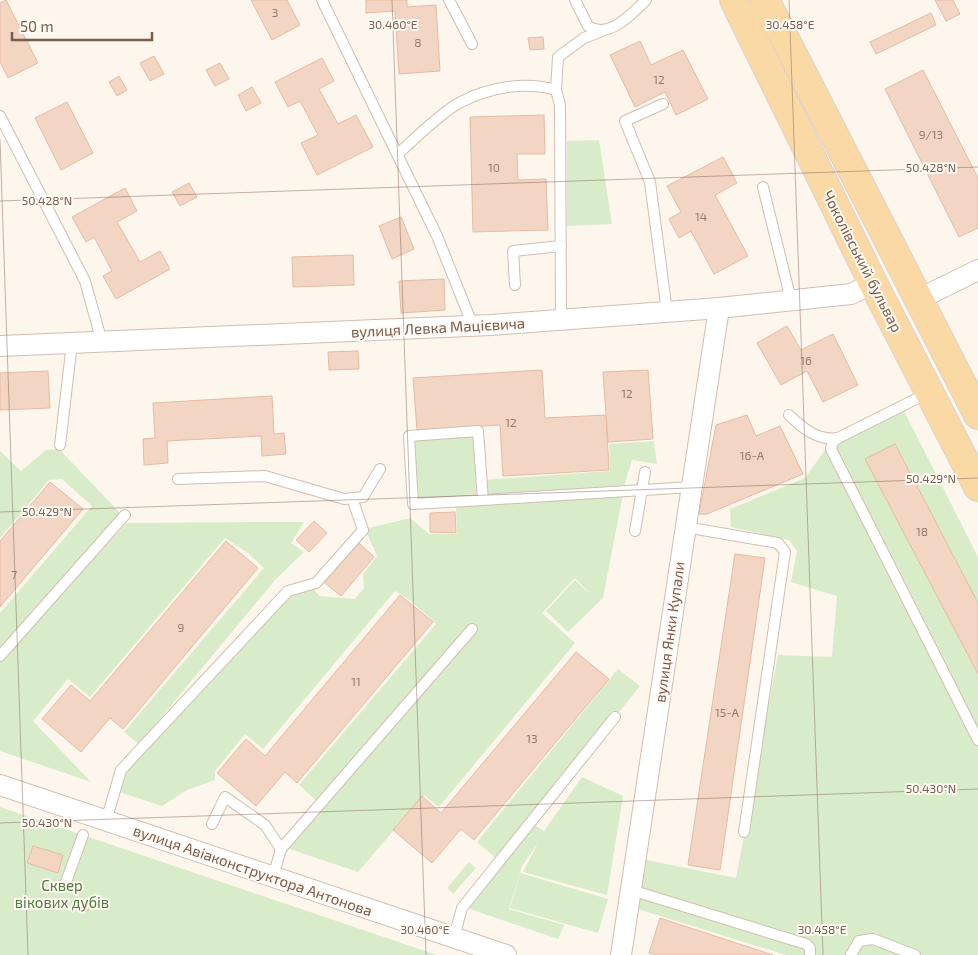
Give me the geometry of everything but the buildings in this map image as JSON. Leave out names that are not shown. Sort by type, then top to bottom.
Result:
[{"type":"main road","name":"Чоколівський бульвар","points":[[728,0],[750,34]]},
{"type":"main road","name":"Чоколівський бульвар","points":[[734,0],[872,283],[978,487]]},
{"type":"main road","points":[[770,8],[978,415]]},
{"type":"street","points":[[919,299],[978,270]]},
{"type":"street","name":"вулиця Левка Мацієвича","points":[[0,346],[473,326],[561,320],[719,308],[852,294],[872,283]]},
{"type":"street","name":"вулиця Янки Купали","points":[[621,955],[719,308]]},
{"type":"street","name":"вулиця Авіаконструктора Антонова","points":[[0,785],[506,955]]},
{"type":"lane","points":[[322,0],[437,236],[473,326]]},
{"type":"lane","points":[[450,0],[472,44]]},
{"type":"lane","points":[[575,0],[588,26],[603,31]]},
{"type":"lane","points":[[561,320],[560,105],[556,90],[558,57],[584,38],[609,29],[634,12],[646,0]]},
{"type":"lane","points":[[398,154],[460,102],[498,88],[539,85],[556,90]]},
{"type":"lane","points":[[663,104],[626,121],[650,182],[667,312]]},
{"type":"lane","points":[[0,116],[85,281],[102,342]]},
{"type":"lane","points":[[763,187],[791,300]]},
{"type":"lane","points":[[516,285],[513,251],[561,246]]},
{"type":"lane","points":[[60,444],[72,343]]},
{"type":"lane","points":[[929,393],[838,438],[833,442],[832,455],[978,740]]},
{"type":"lane","points":[[789,415],[802,428],[814,434],[832,439],[838,438]]},
{"type":"lane","points":[[483,500],[478,432],[409,436],[413,504],[640,492],[691,487]]},
{"type":"lane","points":[[178,479],[266,476],[344,499],[363,497],[380,469]]},
{"type":"lane","points":[[635,531],[640,492],[645,472]]},
{"type":"lane","points":[[106,820],[122,770],[288,591],[316,583],[363,530],[352,498]]},
{"type":"lane","points":[[0,656],[125,515]]},
{"type":"lane","points":[[685,526],[778,544],[785,552],[744,832]]},
{"type":"lane","points":[[273,876],[281,849],[472,629]]},
{"type":"lane","points":[[454,937],[462,908],[615,717]]},
{"type":"lane","points":[[212,824],[226,797],[265,825],[281,849]]},
{"type":"lane","points":[[66,882],[83,835]]},
{"type":"lane","points":[[631,890],[806,944],[810,948],[810,955]]},
{"type":"lane","points":[[851,955],[859,941],[873,939],[914,955]]},
{"type":"green space","points":[[599,140],[612,224],[567,226],[567,141]]},
{"type":"green space","points":[[904,411],[978,557],[978,955],[786,955],[638,909],[646,860],[736,878],[778,655],[832,657],[837,596],[791,582],[797,551],[789,540],[731,527],[730,509],[805,478],[825,450]]},
{"type":"green space","points":[[474,434],[476,494],[417,498],[412,438]]},
{"type":"green space","points":[[654,441],[657,464],[632,460],[623,490],[485,498],[483,480],[610,471],[609,444]]},
{"type":"green space","points":[[59,449],[120,513],[0,648],[0,613],[92,506],[62,479],[49,480],[0,538],[0,451],[21,471],[46,450]]},
{"type":"green space","points":[[623,494],[603,598],[568,632],[546,611],[575,580],[592,596],[575,578],[542,613],[575,643],[439,807],[424,795],[358,872],[284,847],[319,803],[299,785],[436,624],[411,601],[395,591],[263,749],[245,734],[215,771],[215,780],[187,790],[162,806],[116,791],[123,771],[289,594],[312,586],[319,596],[355,599],[364,588],[363,574],[377,556],[365,529],[410,518],[429,534],[457,534],[456,504]]},
{"type":"green space","points":[[304,522],[291,543],[304,552],[276,579],[139,744],[124,732],[264,568],[249,554],[225,538],[90,697],[68,679],[33,721],[91,782],[0,751],[0,659],[127,523]]},
{"type":"green space","points":[[618,669],[640,686],[530,822],[544,831],[582,777],[623,796],[607,895],[523,872],[538,843],[522,866],[509,909],[564,925],[558,939],[464,907],[498,860],[477,842]]},
{"type":"green space","name":"Сквер вікових дубів","points":[[0,807],[437,955],[0,955]]},
{"type":"green space","points":[[469,862],[476,868],[453,894],[447,888]]},
{"type":"green space","points":[[520,873],[608,899],[598,933],[510,908]]}]
